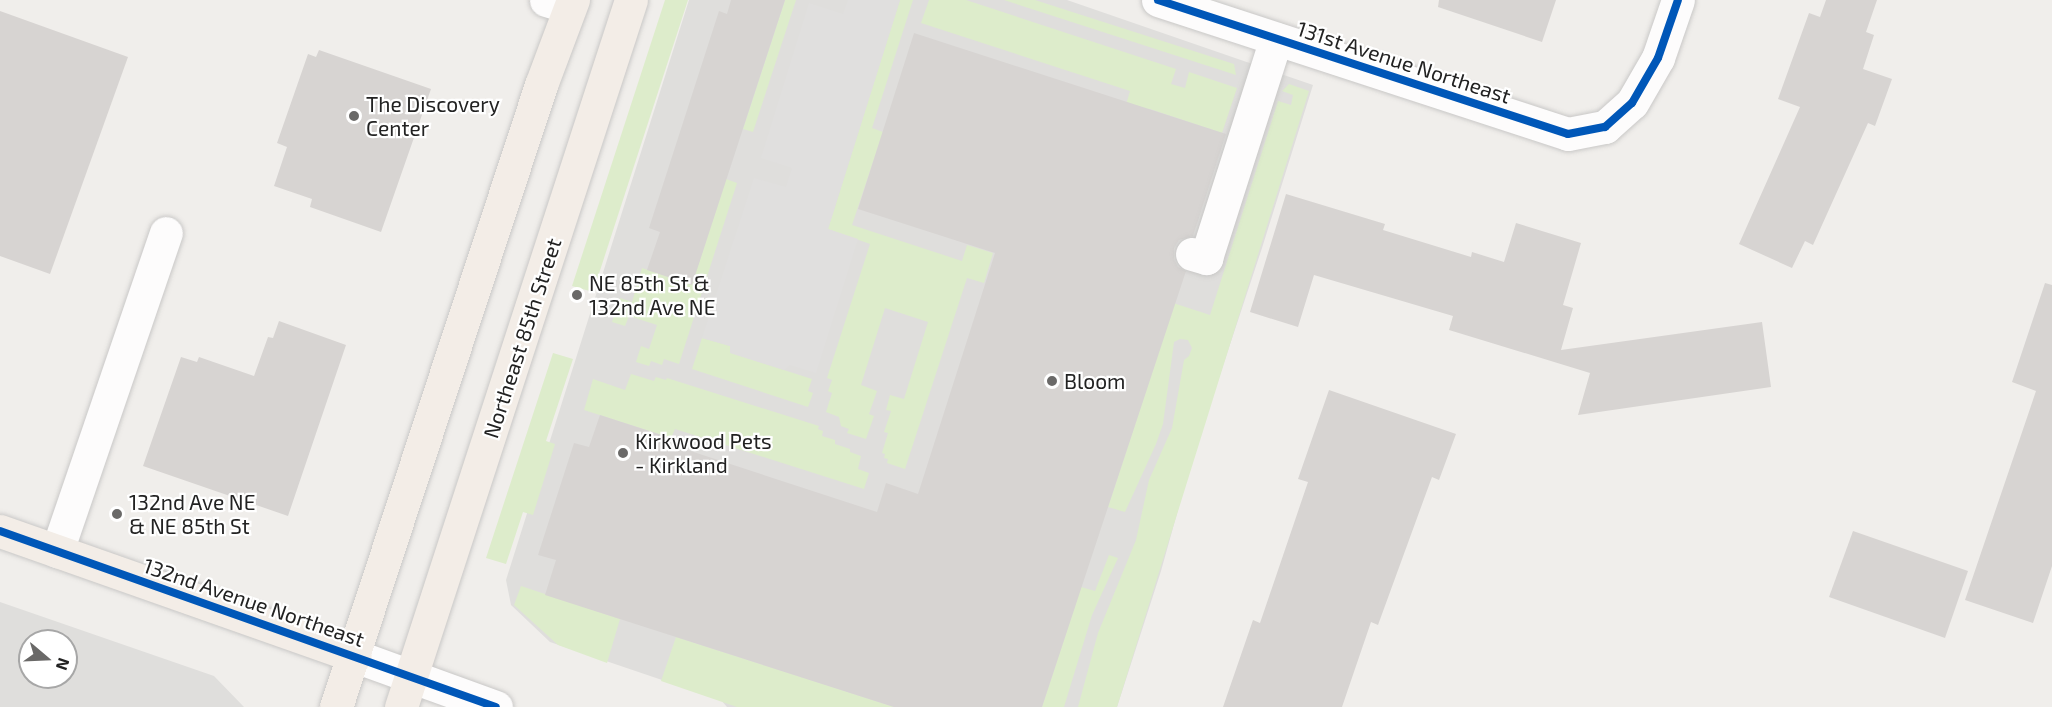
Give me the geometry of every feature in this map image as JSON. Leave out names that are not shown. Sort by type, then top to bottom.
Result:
[{"type":"main road","name":"Northeast 85th Street","points":[[406,692],[631,0]]},
{"type":"main road","points":[[336,707],[355,656],[562,2]]},
{"type":"main road","name":"132nd Avenue Northeast","points":[[0,531],[355,656]]},
{"type":"street","name":"131st Avenue Northeast","points":[[1158,0],[1568,134],[1605,127],[1632,103],[1658,58],[1678,0]]},
{"type":"street","points":[[1192,254],[1206,258],[1276,39]]},
{"type":"street","points":[[57,551],[166,233]]},
{"type":"street","name":"132nd Avenue Northeast","points":[[355,656],[406,692],[496,707]]},
{"type":"shaded area","points":[[689,0],[1067,0],[1313,85],[1193,456],[1161,571],[1117,707],[727,707],[721,700],[550,642],[511,605],[506,580]]},
{"type":"shaded area","points":[[848,0],[900,0],[828,229],[858,239],[816,373],[790,365],[784,370],[730,353],[730,346],[702,338],[754,178],[786,187],[792,168],[761,158],[809,3],[843,14]]},
{"type":"shaded area","points":[[0,602],[214,676],[244,707],[0,707]]},
{"type":"green space","points":[[665,0],[688,0],[593,292],[572,286]]},
{"type":"green space","points":[[785,0],[796,0],[753,132],[743,129]]},
{"type":"green space","points":[[900,0],[913,0],[872,128],[883,132],[852,225],[962,261],[967,245],[993,253],[984,283],[967,278],[905,469],[887,463],[888,459],[884,458],[885,454],[882,453],[888,433],[884,432],[891,411],[886,410],[890,395],[904,399],[928,322],[885,308],[861,385],[877,391],[869,414],[874,416],[866,439],[847,433],[849,429],[841,426],[839,417],[826,412],[832,393],[828,391],[832,380],[827,378],[870,244],[828,229]]},
{"type":"green space","points":[[929,0],[966,0],[1176,69],[1171,84],[1185,88],[1189,72],[1237,88],[1222,133],[1150,109],[1125,108],[1130,91],[921,23]]},
{"type":"green space","points":[[1004,0],[1035,0],[1234,64],[1236,75]]},
{"type":"green space","points":[[1289,84],[1309,91],[1117,707],[1078,707],[1098,633],[1136,540],[1149,480],[1172,428],[1184,360],[1189,356],[1192,348],[1188,340],[1180,339],[1174,342],[1163,424],[1156,444],[1125,512],[1108,507],[1160,348],[1164,300],[1210,315],[1278,101],[1291,105],[1293,95],[1282,91]]},
{"type":"green space","points":[[726,179],[737,183],[679,364],[664,359],[662,365],[651,361],[649,366],[636,362],[641,346],[649,349],[657,325],[629,316],[625,326],[612,322],[620,298],[632,302],[642,268],[692,284]]},
{"type":"green space","points":[[702,338],[730,346],[731,353],[812,379],[808,391],[813,393],[808,407],[692,369]]},
{"type":"green space","points":[[553,353],[573,359],[546,441],[555,444],[533,515],[523,512],[506,564],[486,558]]},
{"type":"green space","points":[[631,374],[654,381],[656,377],[666,380],[667,378],[819,426],[818,429],[823,431],[822,436],[835,440],[835,444],[861,456],[858,469],[869,473],[864,489],[675,429],[671,438],[584,410],[593,379],[625,390]]},
{"type":"green space","points":[[1109,555],[1118,558],[1092,615],[1064,707],[1042,707],[1081,587],[1095,591]]},
{"type":"green space","points":[[521,586],[620,619],[607,663],[558,645],[514,605]]},
{"type":"green space","points":[[676,637],[894,707],[737,707],[661,681]]},
{"type":"building","points":[[731,0],[785,0],[692,285],[647,270],[660,232],[649,228],[719,11],[727,14]]},
{"type":"building","points":[[1439,0],[1556,0],[1542,42],[1438,7]]},
{"type":"building","points":[[1826,0],[1877,0],[1866,32],[1874,35],[1863,69],[1892,79],[1875,126],[1868,123],[1813,245],[1805,241],[1792,268],[1739,244],[1800,107],[1778,99],[1809,13],[1820,17]]},
{"type":"building","points":[[0,11],[128,57],[50,274],[0,256]]},
{"type":"building","name":"Bloom","points":[[914,33],[1226,134],[1193,236],[1179,240],[1174,248],[1174,259],[1178,267],[1186,271],[1042,707],[894,707],[545,595],[556,560],[538,555],[574,443],[589,447],[600,415],[671,438],[669,444],[877,512],[886,483],[918,494],[995,253],[858,209]]},
{"type":"building","name":"The Discovery Center","points":[[319,50],[431,89],[381,232],[310,207],[312,199],[274,186],[287,147],[277,143],[308,54],[316,57]]},
{"type":"building","points":[[1286,194],[1385,224],[1383,230],[1471,257],[1472,252],[1504,262],[1516,223],[1581,243],[1563,305],[1573,308],[1561,350],[1762,322],[1771,387],[1578,415],[1590,373],[1449,330],[1453,316],[1314,275],[1298,327],[1250,312]]},
{"type":"building","points":[[2045,283],[2052,285],[2052,566],[2033,623],[1965,600],[2036,391],[2012,382]]},
{"type":"building","points":[[279,321],[346,345],[288,516],[143,466],[181,357],[197,362],[199,357],[254,376],[268,337],[273,338]]},
{"type":"building","points":[[1329,390],[1456,434],[1439,480],[1432,477],[1378,625],[1371,622],[1342,707],[1223,707],[1253,620],[1260,623],[1308,482],[1298,479]]},
{"type":"building","points":[[1853,531],[1968,571],[1945,638],[1829,597]]},
{"type":"cycle path","points":[[1158,0],[1568,134],[1605,127],[1632,103],[1658,58],[1678,0]]},
{"type":"cycle path","points":[[0,531],[496,707]]},
{"type":"place","name":"The Discovery Center","points":[[354,116]]},
{"type":"place","name":"NE 85th St & 132nd Ave NE","points":[[577,295]]},
{"type":"place","name":"Bloom","points":[[1052,381]]},
{"type":"place","name":"Kirkwood Pets - Kirkland","points":[[623,453]]},
{"type":"place","name":"132nd Ave NE & NE 85th St","points":[[117,514]]}]
